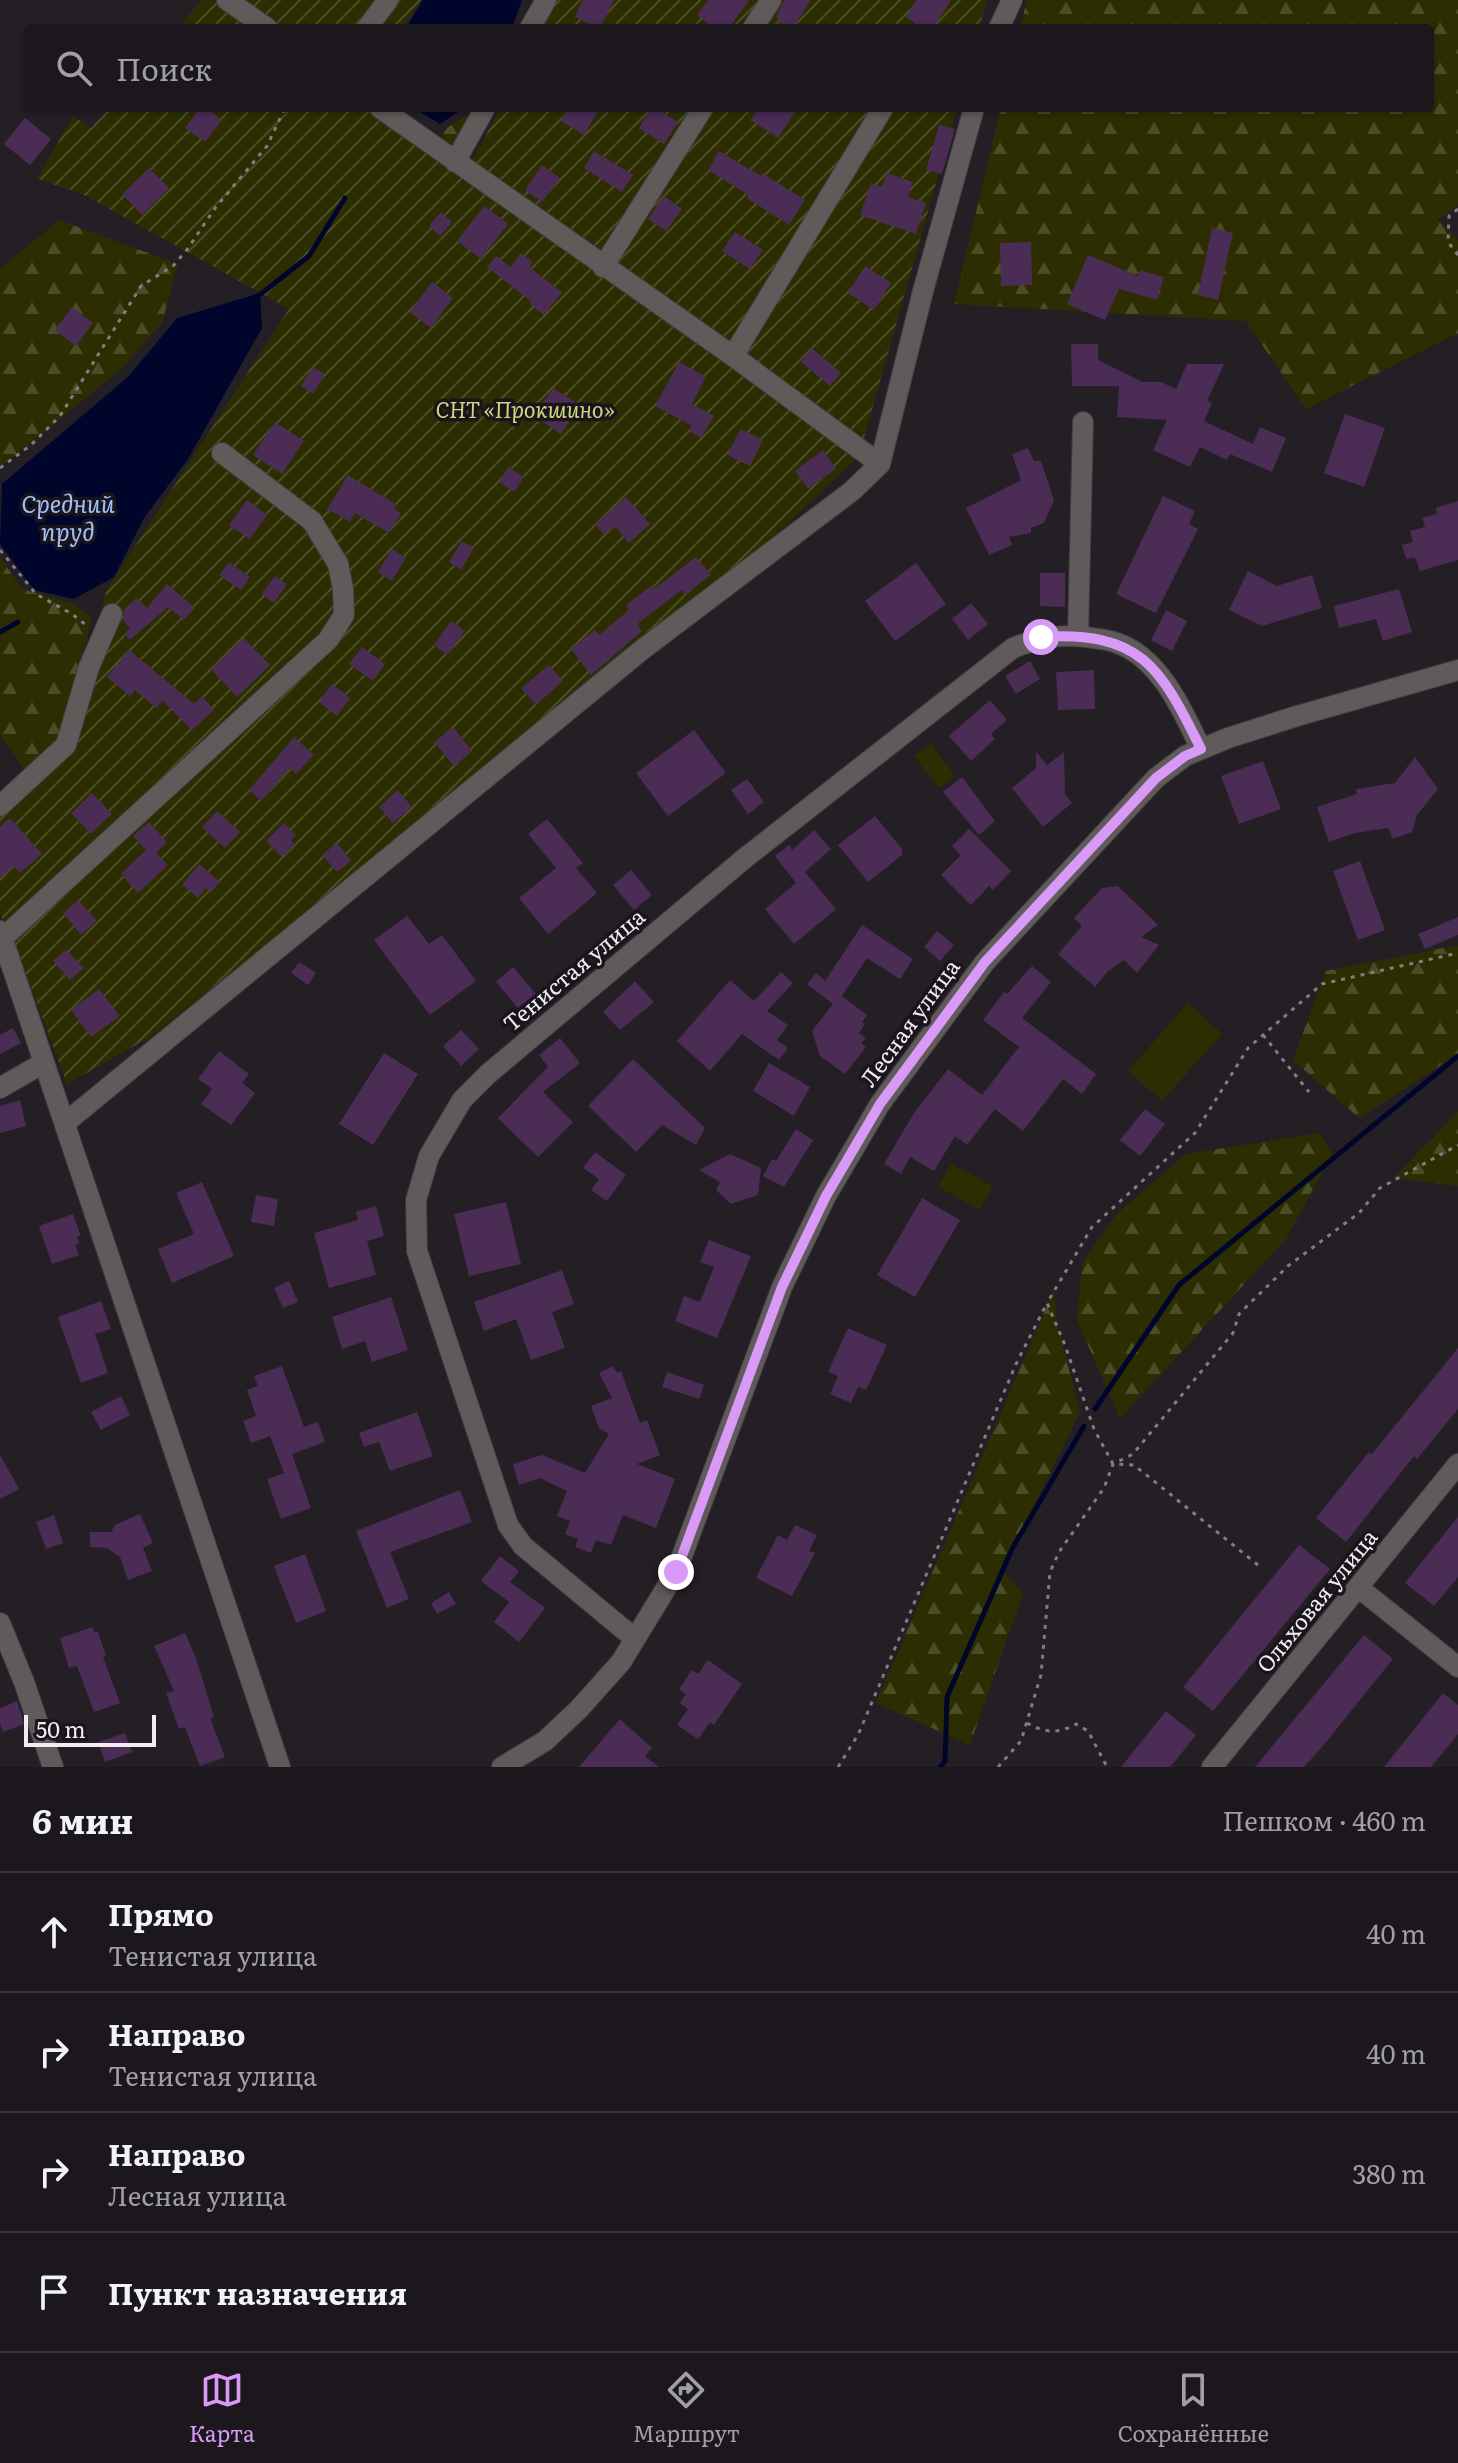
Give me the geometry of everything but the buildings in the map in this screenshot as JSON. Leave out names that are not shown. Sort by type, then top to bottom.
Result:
[{"type":"street","points":[[227,0],[261,24]]},
{"type":"street","points":[[370,24],[388,0]]},
{"type":"street","points":[[532,24],[546,0]]},
{"type":"street","points":[[756,24],[771,0]]},
{"type":"street","points":[[1001,24],[1012,0]]},
{"type":"street","points":[[386,112],[733,356],[880,464]]},
{"type":"street","points":[[455,162],[483,112]]},
{"type":"street","points":[[603,267],[700,112]]},
{"type":"street","points":[[733,356],[881,112]]},
{"type":"street","points":[[65,1123],[631,659],[852,491],[880,464],[923,291],[973,112]]},
{"type":"street","points":[[1078,636],[1083,422]]},
{"type":"street","points":[[222,453],[312,521],[338,564],[344,615],[328,640],[2,934],[280,1767]]},
{"type":"street","points":[[0,806],[66,745],[89,667],[112,614]]},
{"type":"street","name":"Тенистая улица","points":[[634,1638],[523,1546],[508,1525],[417,1251],[416,1200],[429,1156],[462,1100],[488,1074],[745,858],[1013,648],[1041,637],[1078,636],[1118,643],[1142,658],[1165,683],[1201,749]]},
{"type":"street","name":"Лесная улица","points":[[502,1767],[545,1741],[621,1662],[676,1572],[782,1287],[826,1196],[880,1104],[985,962],[1156,778],[1185,756],[1297,716],[1458,670]]},
{"type":"street","points":[[0,1088],[43,1063]]},
{"type":"street","name":"Ольховая улица","points":[[1212,1767],[1458,1464]]},
{"type":"street","points":[[1359,1588],[1458,1667]]},
{"type":"street","points":[[0,1623],[53,1767]]},
{"type":"path","points":[[0,468],[31,445],[60,416],[141,286],[173,266],[186,251],[216,207],[267,146],[283,112]]},
{"type":"path","points":[[1458,209],[1449,216],[1448,242],[1458,255]]},
{"type":"path","points":[[0,550],[36,594],[72,614],[102,638]]},
{"type":"path","points":[[838,1767],[858,1735],[1010,1379],[1047,1303],[1092,1227],[1195,1133],[1248,1048],[1322,984],[1458,953]]},
{"type":"path","points":[[1263,1035],[1309,1092]]},
{"type":"path","points":[[998,1767],[1021,1741],[1041,1675],[1050,1572],[1059,1552],[1104,1488],[1113,1464],[1133,1454],[1233,1333],[1239,1314],[1288,1266],[1359,1213],[1380,1188],[1458,1145]]},
{"type":"path","points":[[1047,1303],[1094,1429],[1113,1464]]},
{"type":"path","points":[[1113,1464],[1134,1465],[1258,1565]]},
{"type":"path","points":[[1027,1723],[1037,1729],[1061,1733],[1076,1724],[1088,1731],[1106,1765]]},
{"type":"green space","points":[[202,0],[421,0],[405,24],[181,24]]},
{"type":"green space","points":[[554,0],[987,0],[980,24],[542,24]]},
{"type":"green space","points":[[1027,0],[1458,0],[1458,205],[1438,220],[1458,240],[1458,333],[1306,409],[1246,321],[954,304],[1000,112],[1434,112],[1434,24],[1021,24]]},
{"type":"green space","name":"СНТ «Прокшино»","points":[[105,112],[398,112],[451,153],[474,158],[498,112],[956,112],[859,456],[751,558],[150,1037],[67,1084],[14,941],[0,914],[0,815],[71,743],[106,591],[289,309],[81,193],[37,179],[73,116],[91,128]]},
{"type":"green space","points":[[474,112],[463,147],[439,139],[447,128]]},
{"type":"green space","points":[[59,220],[178,264],[162,323],[121,369],[3,465],[0,464],[0,269]]},
{"type":"green space","points":[[0,557],[22,589],[72,603],[92,617],[60,744],[27,773],[0,735]]},
{"type":"green space","points":[[931,744],[955,776],[939,788],[914,756]]},
{"type":"green space","points":[[1458,945],[1458,1054],[1359,1118],[1293,1060],[1326,971]]},
{"type":"green space","points":[[1188,1003],[1222,1034],[1162,1101],[1128,1071]]},
{"type":"green space","points":[[1458,1111],[1458,1186],[1394,1178]]},
{"type":"green space","points":[[1320,1133],[1332,1154],[1286,1239],[1120,1418],[1077,1320],[1082,1263],[1116,1215],[1186,1154]]},
{"type":"green space","points":[[951,1164],[993,1186],[980,1210],[938,1187]]},
{"type":"green space","points":[[1054,1290],[1057,1323],[1080,1412],[1002,1571],[1023,1593],[970,1745],[876,1703]]},
{"type":"water","points":[[423,0],[522,0],[513,24],[408,24]]},
{"type":"water","points":[[420,112],[458,112],[440,124]]},
{"type":"water","name":"Средний пруд","points":[[260,293],[262,328],[188,459],[144,518],[114,577],[74,599],[34,590],[0,544],[2,484],[129,376],[177,318]]},
{"type":"waterway","points":[[257,297],[309,256],[345,198]]},
{"type":"waterway","points":[[0,632],[18,622]]},
{"type":"waterway","points":[[1095,1409],[1179,1285],[1458,1056]]},
{"type":"waterway","points":[[940,1767],[945,1761],[947,1697],[1012,1549],[1084,1426]]},
{"type":"route","points":[[676,1572],[782,1287],[826,1196],[880,1104],[985,962],[1156,778],[1185,756],[1201,749],[1165,683],[1142,658],[1118,643],[1078,636],[1041,637]]}]
